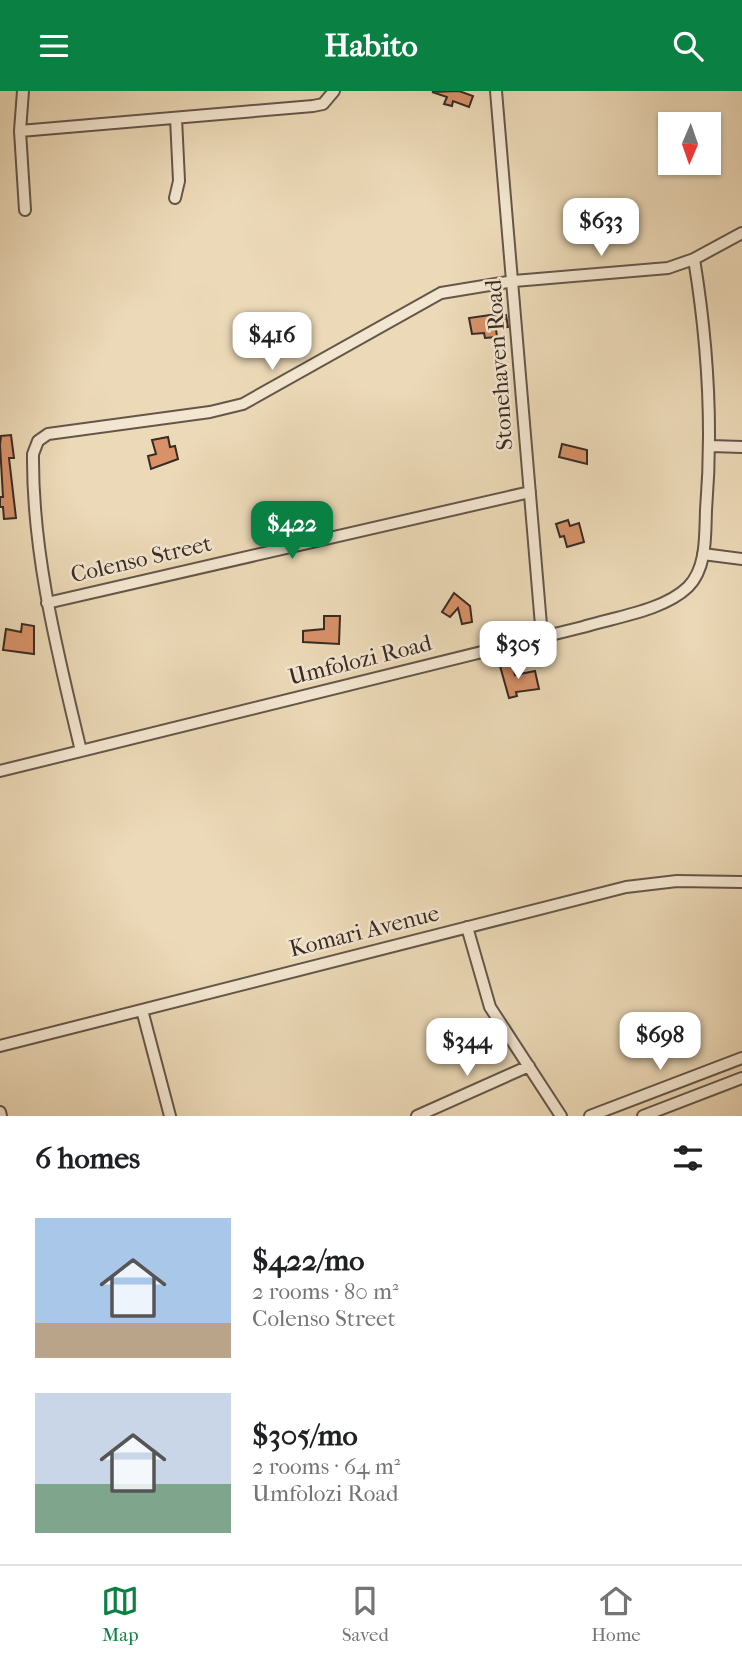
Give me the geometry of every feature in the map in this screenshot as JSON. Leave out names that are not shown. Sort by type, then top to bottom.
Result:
[{"type":"street","points":[[23,91],[20,131],[25,210]]},
{"type":"street","points":[[20,131],[313,106],[323,104],[334,91]]},
{"type":"street","name":"Stonehaven Road","points":[[496,91],[542,637]]},
{"type":"street","points":[[176,118],[179,181],[176,198]]},
{"type":"street","points":[[81,751],[47,603],[36,511],[34,446],[43,437],[69,430],[236,406],[281,385],[424,300],[457,289],[514,281],[652,270],[694,259],[742,233]]},
{"type":"street","name":"Umfolozi Road","points":[[0,771],[542,637],[646,608],[674,596],[694,580],[703,554],[711,446],[708,351],[694,259]]},
{"type":"street","points":[[711,446],[742,447]]},
{"type":"street","name":"Colenso Street","points":[[47,603],[530,492]]},
{"type":"street","points":[[703,554],[742,559]]},
{"type":"street","name":"Komari Avenue","points":[[0,1046],[626,887],[677,881],[742,882]]},
{"type":"street","points":[[467,927],[486,998],[561,1116]]},
{"type":"street","points":[[142,1010],[170,1116]]},
{"type":"street","points":[[590,1116],[742,1058]]},
{"type":"street","points":[[417,1116],[529,1066]]},
{"type":"street","points":[[643,1116],[742,1078]]},
{"type":"building","points":[[459,91],[473,96],[469,107],[453,101],[452,106],[444,104],[447,97],[432,92]]},
{"type":"building","points":[[506,315],[508,327],[496,329],[497,337],[485,338],[484,333],[472,334],[469,318]]},
{"type":"building","points":[[11,435],[14,458],[9,458],[16,518],[4,519],[3,507],[0,507],[0,497],[3,497],[0,445],[1,436]]},
{"type":"building","points":[[168,437],[170,447],[175,446],[178,459],[151,469],[148,456],[156,454],[152,440]]},
{"type":"building","points":[[562,444],[587,450],[587,464],[559,457]]},
{"type":"building","points":[[568,520],[570,526],[579,523],[584,542],[567,547],[556,524]]},
{"type":"building","points":[[454,593],[470,606],[472,622],[462,624],[458,608],[450,617],[442,612]]},
{"type":"building","points":[[324,616],[340,616],[339,644],[303,642],[303,631],[324,629]]},
{"type":"building","points":[[22,624],[34,626],[34,654],[3,650],[6,629],[21,632]]},
{"type":"building","points":[[512,663],[515,675],[535,671],[539,689],[516,692],[517,696],[509,698],[500,666]]}]
